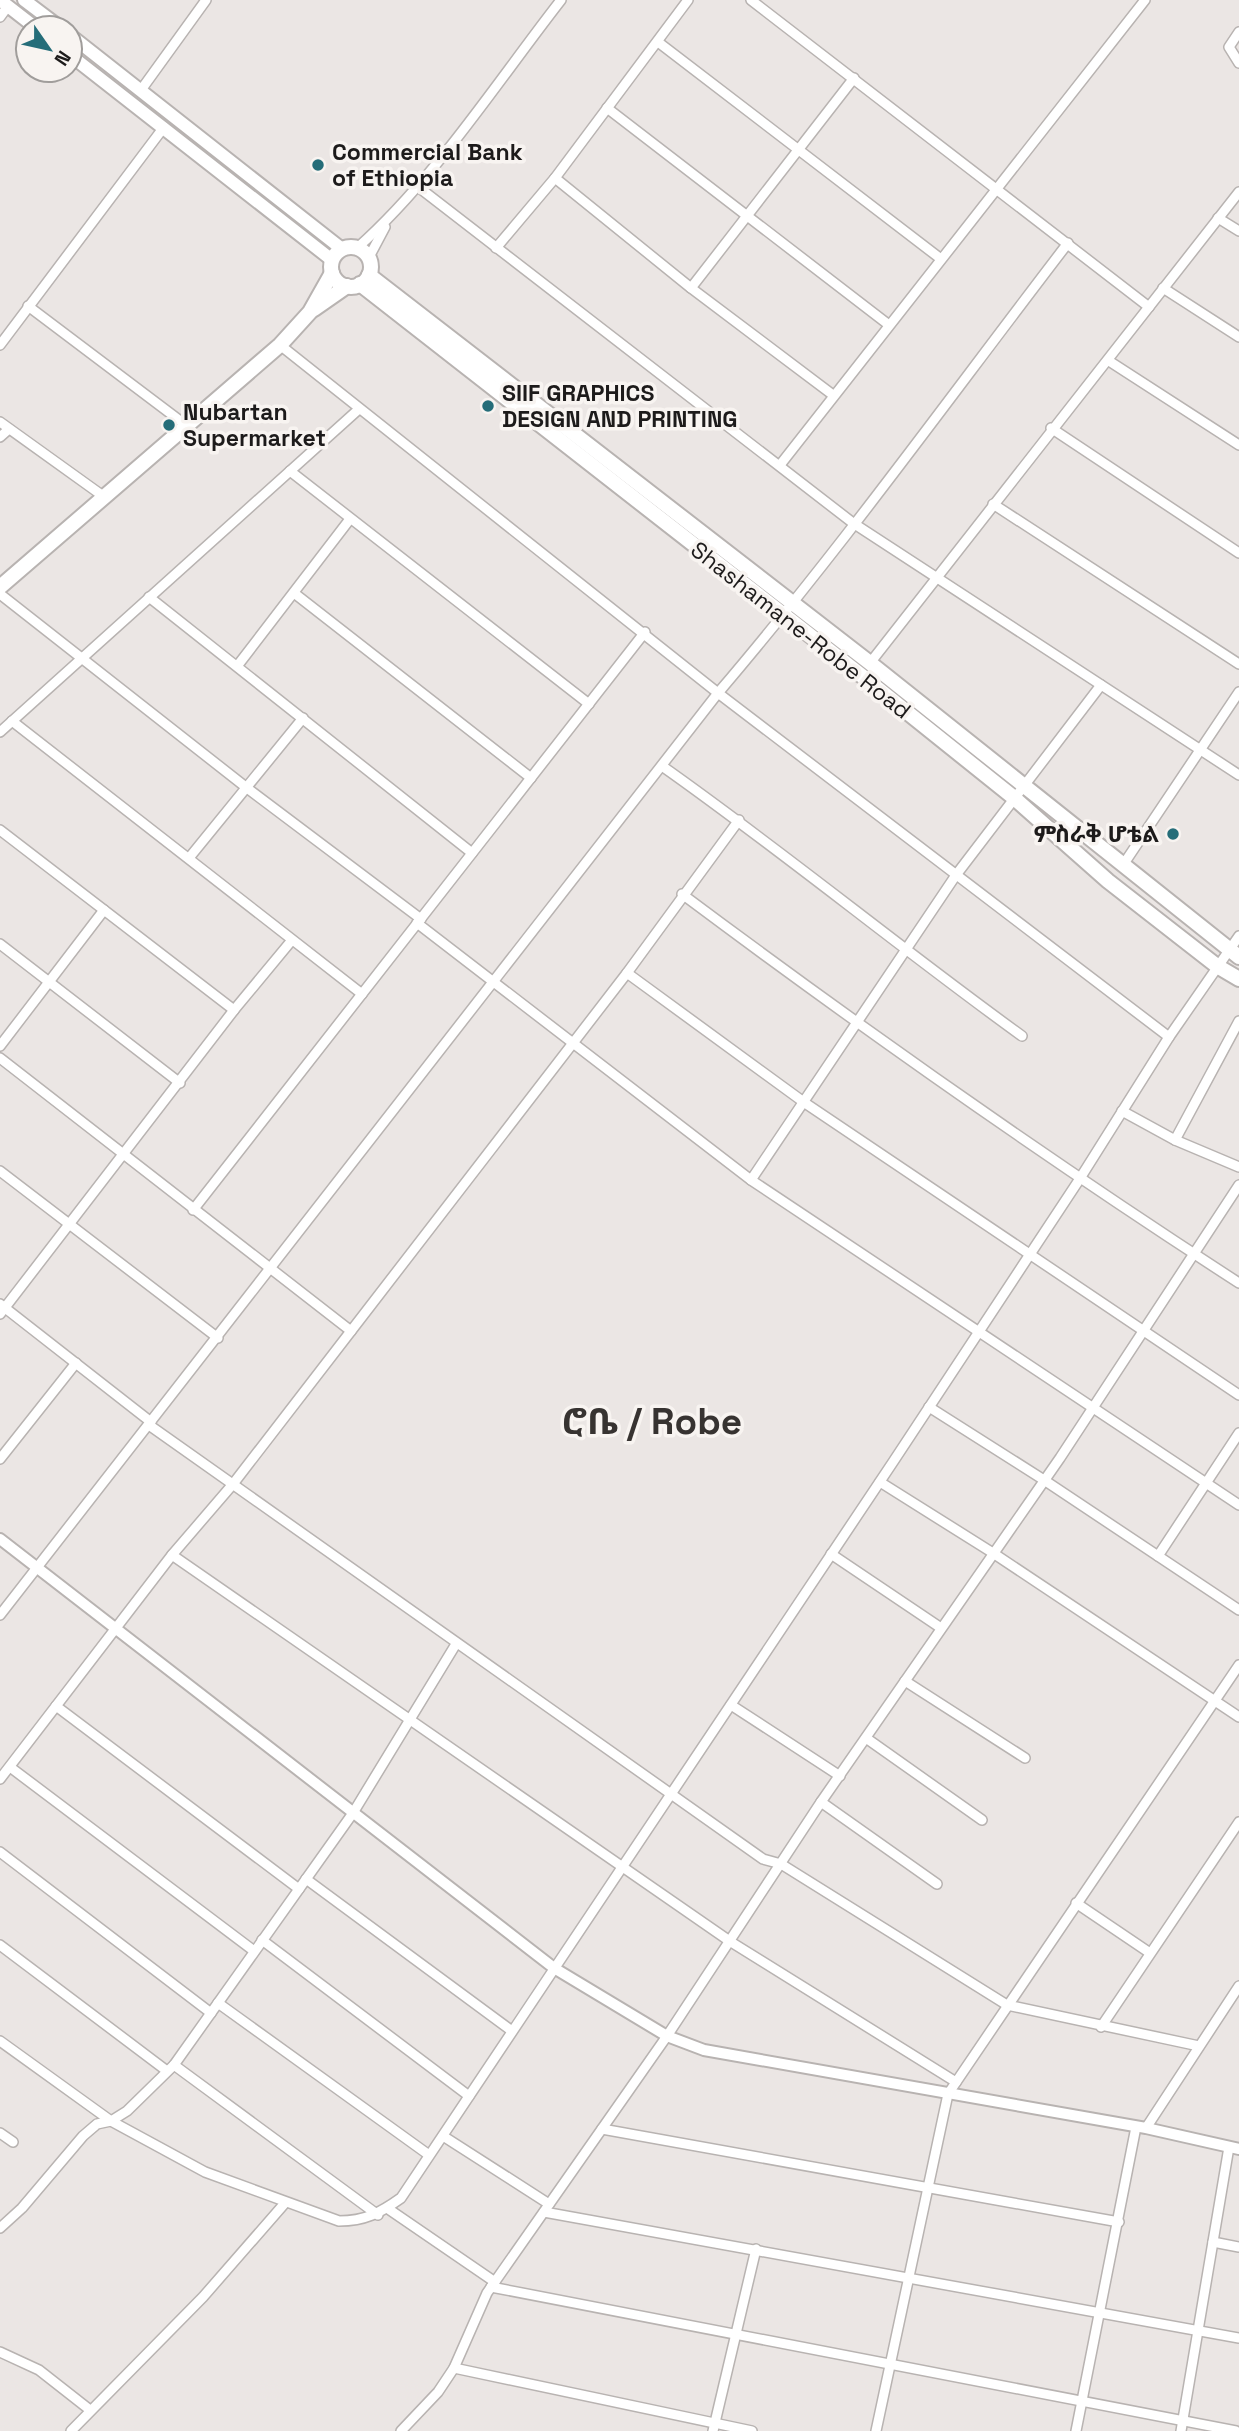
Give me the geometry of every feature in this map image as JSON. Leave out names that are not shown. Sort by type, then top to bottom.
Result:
[{"type":"main road","points":[[24,0],[42,14]]},
{"type":"main road","points":[[84,46],[141,90],[341,258]]},
{"type":"main road","points":[[84,66],[341,258],[368,259],[359,282],[310,312]]},
{"type":"main road","points":[[0,587],[280,345],[310,312],[341,258]]},
{"type":"main road","name":"Shashamane-Robe Road","points":[[341,258],[336,280],[359,282],[1018,792],[1123,865],[1234,954]]},
{"type":"main road","name":"Shashamane-Robe Road","points":[[788,612],[870,663],[1018,792],[1108,881],[1217,966],[1239,979]]},
{"type":"street","points":[[141,90],[206,0]]},
{"type":"street","points":[[368,259],[389,220],[561,0]]},
{"type":"street","points":[[496,247],[555,178],[688,0]]},
{"type":"street","points":[[751,0],[1149,307]]},
{"type":"street","points":[[780,465],[1145,0]]},
{"type":"street","points":[[1239,32],[1229,47],[1239,63]]},
{"type":"street","points":[[658,42],[941,259]]},
{"type":"street","points":[[691,288],[854,78]]},
{"type":"street","points":[[607,108],[889,325]]},
{"type":"street","points":[[0,345],[164,127]]},
{"type":"street","points":[[555,178],[691,288],[833,395]]},
{"type":"street","points":[[417,186],[853,523],[1239,775]]},
{"type":"street","points":[[870,663],[1051,428],[1109,361],[1239,191]]},
{"type":"street","points":[[1218,218],[1239,231]]},
{"type":"street","points":[[341,258],[389,220]]},
{"type":"street","points":[[0,1615],[718,693],[788,612],[1068,243]]},
{"type":"street","points":[[1163,288],[1239,337]]},
{"type":"street","points":[[28,306],[187,426]]},
{"type":"street","points":[[280,345],[645,632],[718,693],[1169,1037]]},
{"type":"street","points":[[1109,361],[1239,445]]},
{"type":"street","points":[[0,732],[359,409]]},
{"type":"street","points":[[0,422],[103,496]]},
{"type":"street","points":[[1051,428],[1239,553]]},
{"type":"street","points":[[0,437],[9,429]]},
{"type":"street","points":[[290,471],[589,704]]},
{"type":"street","points":[[993,504],[1239,664]]},
{"type":"street","points":[[238,666],[351,519]]},
{"type":"street","points":[[294,593],[531,778]]},
{"type":"street","points":[[0,594],[419,921],[494,983],[751,1180],[1239,1505]]},
{"type":"street","points":[[149,597],[472,853]]},
{"type":"street","points":[[193,1210],[645,632]]},
{"type":"street","points":[[751,1180],[956,875],[1101,685]]},
{"type":"street","points":[[1123,865],[1239,692]]},
{"type":"street","points":[[189,858],[303,719]]},
{"type":"street","points":[[12,721],[362,994]]},
{"type":"street","points":[[662,766],[739,820],[904,950],[1021,1036]]},
{"type":"street","points":[[0,1779],[172,1555],[233,1484],[627,973],[682,894],[739,820]]},
{"type":"street","points":[[0,830],[234,1010]]},
{"type":"street","points":[[682,894],[855,1024],[1079,1180],[1239,1283]]},
{"type":"street","points":[[0,1046],[104,910]]},
{"type":"street","points":[[0,2041],[111,2121],[205,2172],[339,2221],[357,2221],[377,2215],[401,2198],[880,1482],[1079,1180],[1169,1037],[1217,966],[1234,954],[1239,936]]},
{"type":"street","points":[[292,940],[234,1010],[69,1226],[2,1308],[233,1484],[670,1796],[763,1859],[781,1864],[1007,2005],[1199,2046]]},
{"type":"street","points":[[0,944],[180,1083]]},
{"type":"street","points":[[627,973],[805,1103],[1031,1252],[1239,1395]]},
{"type":"street","points":[[1175,1140],[1239,1021]]},
{"type":"street","points":[[0,1058],[351,1331]]},
{"type":"street","points":[[1122,1111],[1175,1140],[1239,1167]]},
{"type":"street","points":[[0,1171],[218,1338]]},
{"type":"street","points":[[401,2431],[438,2392],[454,2368],[493,2284],[731,1942],[821,1802],[1044,1480],[1239,1185]]},
{"type":"street","points":[[0,1459],[76,1363]]},
{"type":"street","points":[[929,1407],[1239,1610]]},
{"type":"street","points":[[1158,1556],[1239,1433]]},
{"type":"street","points":[[880,1482],[993,1553],[1239,1717]]},
{"type":"street","points":[[0,1539],[554,1968],[667,2036],[704,2050],[1141,2127],[1234,2148],[1213,2242],[1182,2426]]},
{"type":"street","points":[[831,1554],[942,1628]]},
{"type":"street","points":[[172,1555],[731,1942],[956,2082]]},
{"type":"street","points":[[0,2228],[22,2208],[83,2136],[97,2124],[111,2121],[127,2111],[170,2068],[353,1813],[456,1644]]},
{"type":"street","points":[[876,2431],[948,2094],[1239,1665]]},
{"type":"street","points":[[905,1681],[1025,1758]]},
{"type":"street","points":[[731,1705],[839,1776]]},
{"type":"street","points":[[56,1706],[299,1889]]},
{"type":"street","points":[[866,1738],[982,1820]]},
{"type":"street","points":[[10,1767],[254,1951]]},
{"type":"street","points":[[821,1802],[937,1884]]},
{"type":"street","points":[[1101,2027],[1239,1822]]},
{"type":"street","points":[[0,1852],[211,2013]]},
{"type":"street","points":[[306,1879],[512,2031]]},
{"type":"street","points":[[1076,1903],[1150,1953]]},
{"type":"street","points":[[262,1940],[469,2096]]},
{"type":"street","points":[[0,1945],[377,2215]]},
{"type":"street","points":[[1076,2431],[1141,2127],[1239,1986]]},
{"type":"street","points":[[218,2003],[429,2155]]},
{"type":"street","points":[[602,2129],[1119,2222]]},
{"type":"street","points":[[0,2133],[13,2142]]},
{"type":"street","points":[[443,2136],[546,2208],[1239,2338]]},
{"type":"street","points":[[71,2431],[203,2297],[285,2203]]},
{"type":"street","points":[[387,2208],[493,2284],[735,2336],[891,2363],[1083,2402],[1182,2426],[1236,2431]]},
{"type":"street","points":[[1213,2242],[1239,2246]]},
{"type":"street","points":[[714,2427],[756,2249]]},
{"type":"street","points":[[0,2352],[39,2370],[90,2410]]},
{"type":"street","points":[[454,2368],[714,2427],[752,2431]]},
{"type":"place","name":"Commercial Bank of Ethiopia","points":[[318,165]]},
{"type":"place","name":"SIIF GRAPHICS DESIGN AND PRINTING","points":[[488,406]]},
{"type":"place","name":"Nubartan Supermarket","points":[[169,425]]},
{"type":"place","name":"ምስራቅ ሆቴል","points":[[1173,834]]},
{"type":"district","name":"ሮቤ / Robe","points":[[652,1421]]}]
